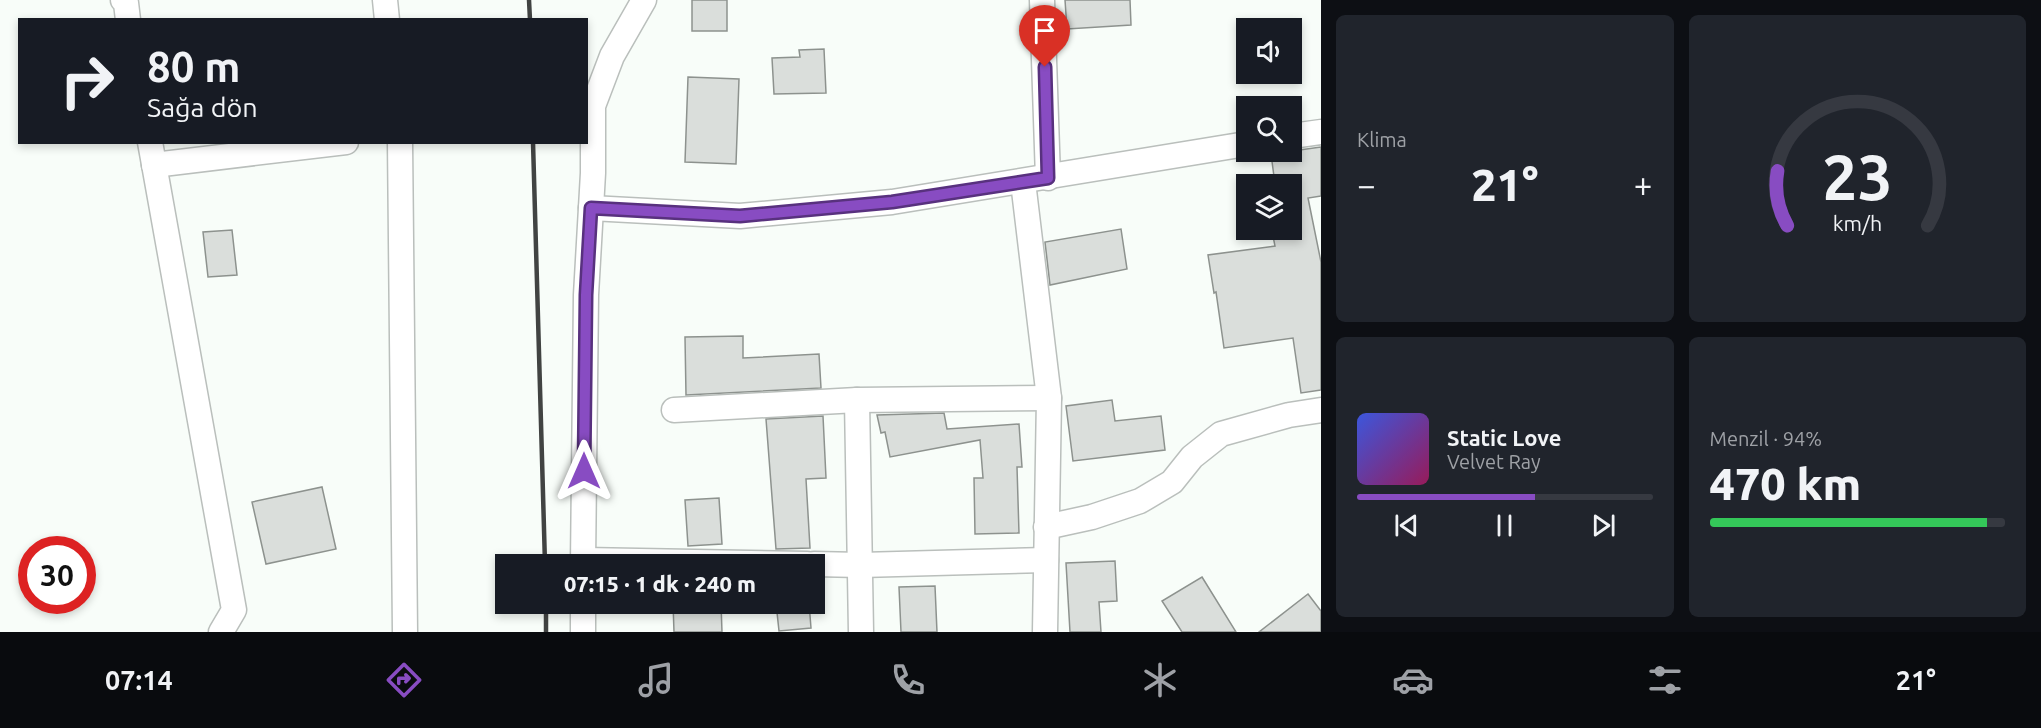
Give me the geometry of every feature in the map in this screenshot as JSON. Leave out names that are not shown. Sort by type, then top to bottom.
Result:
[{"type":"street","points":[[385,0],[387,18]]},
{"type":"street","points":[[584,554],[586,295],[594,173],[593,106],[612,56],[644,0]]},
{"type":"street","points":[[1042,0],[1048,178]]},
{"type":"street","points":[[1302,135],[1321,132]]},
{"type":"street","points":[[222,632],[234,610],[152,154],[314,144]]},
{"type":"street","points":[[400,144],[405,632]]},
{"type":"street","points":[[591,208],[740,216],[892,202],[1236,146]]},
{"type":"street","points":[[1023,182],[1049,398],[1045,632]]},
{"type":"street","points":[[674,410],[857,400],[1049,398]]},
{"type":"street","points":[[857,400],[861,632]]},
{"type":"street","points":[[1047,527],[1092,517],[1140,501],[1172,482],[1192,457],[1221,434],[1289,415],[1321,410]]},
{"type":"street","points":[[825,564],[1046,560]]},
{"type":"street","points":[[583,614],[583,632]]},
{"type":"building","points":[[692,0],[727,0],[727,31],[692,31]]},
{"type":"building","points":[[1065,0],[1130,0],[1131,25],[1067,29]]},
{"type":"building","points":[[824,49],[826,93],[774,94],[772,58],[800,57],[799,50]]},
{"type":"building","points":[[688,77],[739,79],[736,164],[685,162]]},
{"type":"building","points":[[1321,147],[1321,196],[1308,198],[1321,262],[1321,390],[1301,393],[1293,338],[1224,348],[1208,255],[1275,246],[1274,240],[1302,240],[1302,174],[1274,174],[1272,162],[1302,162],[1302,150]]},
{"type":"building","points":[[1121,229],[1127,269],[1050,285],[1045,242]]},
{"type":"building","points":[[232,230],[237,275],[208,277],[203,232]]},
{"type":"building","points":[[743,336],[743,358],[819,354],[821,388],[686,395],[685,337]]},
{"type":"building","points":[[1112,400],[1115,421],[1161,416],[1165,450],[1073,461],[1066,406]]},
{"type":"building","points":[[944,413],[947,429],[1019,424],[1022,467],[1017,467],[1019,533],[975,534],[974,478],[983,478],[980,440],[890,457],[885,432],[881,433],[877,415]]},
{"type":"building","points":[[823,416],[826,478],[806,479],[810,548],[776,549],[766,419]]},
{"type":"building","points":[[322,487],[336,549],[266,564],[252,502]]},
{"type":"building","points":[[719,498],[722,544],[688,546],[685,500]]},
{"type":"building","points":[[1115,561],[1117,601],[1099,602],[1101,632],[1070,632],[1066,563]]},
{"type":"building","points":[[1202,577],[1236,632],[1182,632],[1162,601]]},
{"type":"building","points":[[935,586],[937,632],[901,632],[899,587]]},
{"type":"building","points":[[1308,594],[1321,611],[1321,632],[1259,632]]},
{"type":"building","points":[[673,614],[721,614],[722,632],[674,632]]},
{"type":"building","points":[[777,614],[810,614],[811,628],[779,631]]},
{"type":"railway","points":[[529,0],[530,18]]},
{"type":"railway","points":[[533,144],[545,554]]},
{"type":"railway","points":[[546,614],[546,632]]},
{"type":"route","points":[[584,471],[586,295],[591,208],[740,216],[892,202],[1048,178],[1045,67]]}]
